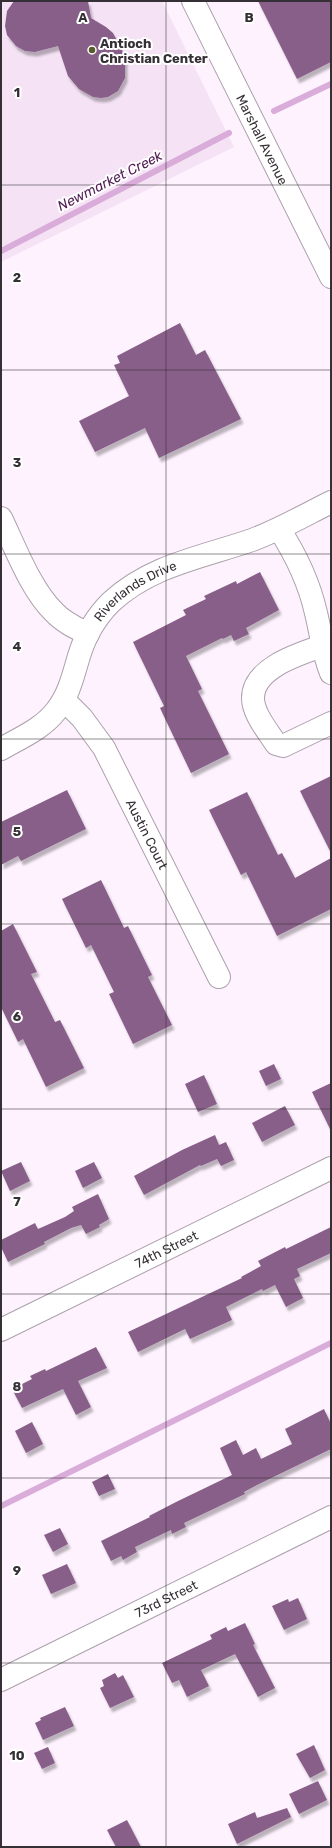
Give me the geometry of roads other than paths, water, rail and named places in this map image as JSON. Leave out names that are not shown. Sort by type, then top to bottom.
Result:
[{"type":"street","name":"Marshall Avenue","points":[[193,1],[331,277]]},
{"type":"street","name":"Riverlands Drive","points":[[1,749],[41,726],[55,712],[64,700],[71,686],[79,655],[88,634],[95,621],[111,603],[145,579],[183,561],[252,540],[279,529],[331,502]]},
{"type":"street","points":[[1,518],[41,598],[59,617],[70,625],[88,634]]},
{"type":"street","points":[[279,529],[298,563],[310,591],[322,646],[331,673]]},
{"type":"street","points":[[322,646],[279,664],[261,676],[255,686],[253,698],[255,707],[276,744],[283,746],[331,723]]},
{"type":"street","name":"Austin Court","points":[[64,700],[82,718],[104,748],[219,977]]},
{"type":"street","name":"74th Street","points":[[1,1330],[331,1168]]},
{"type":"street","name":"73rd Street","points":[[1,1680],[331,1517]]},
{"type":"waterway","name":"Newmarket Creek","points":[[274,111],[331,84]]},
{"type":"waterway","name":"Newmarket Creek","points":[[1,251],[229,133]]},
{"type":"waterway","points":[[1,1506],[331,1343]]},
{"type":"place","name":"Antioch Christian Center","points":[[92,50]]}]
